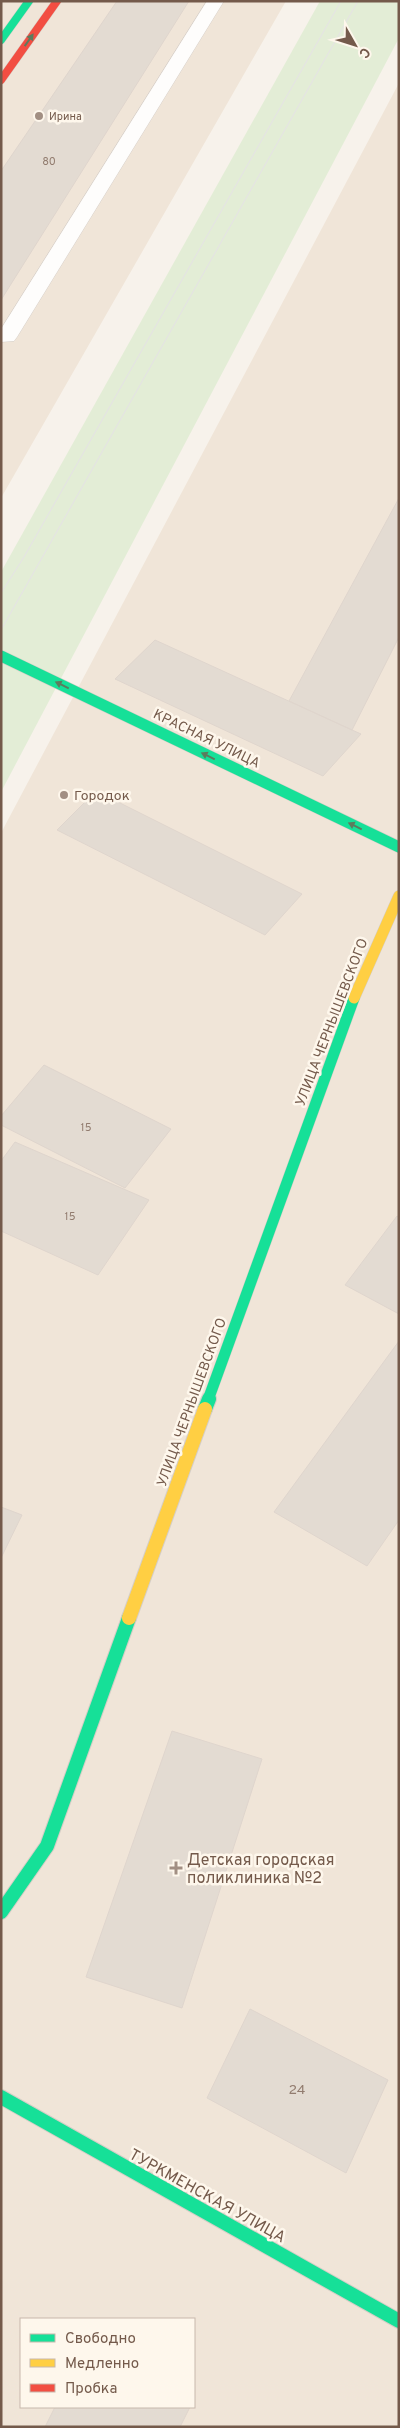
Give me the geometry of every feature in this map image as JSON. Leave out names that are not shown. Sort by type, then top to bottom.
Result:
[{"type":"street","points":[[1,40],[29,1]]},
{"type":"street","points":[[1,80],[57,1]]},
{"type":"street","name":"КРАСНАЯ УЛИЦА","points":[[1,656],[399,847]]},
{"type":"street","name":"УЛИЦА ЧЕРНЫШЕВСКОГО","points":[[1,1912],[47,1846],[348,1012],[399,896]]},
{"type":"street","name":"ТУРКМЕНСКАЯ УЛИЦА","points":[[1,2097],[399,2321]]},
{"type":"lane","points":[[1,335],[7,337],[216,1]]},
{"type":"shaded area","points":[[1,1],[286,1],[1,498]]},
{"type":"shaded area","points":[[399,83],[399,2427],[1,2427],[1,833]]},
{"type":"green space","points":[[320,1],[399,1],[399,38],[1,792],[1,572]]},
{"type":"building","points":[[117,1],[189,1],[1,300],[1,171]]},
{"type":"building","points":[[399,498],[399,637],[352,730],[289,701]]},
{"type":"building","points":[[155,640],[361,734],[323,776],[115,679]]},
{"type":"building","points":[[96,791],[302,894],[265,935],[57,830]]},
{"type":"building","points":[[44,1065],[171,1129],[125,1188],[1,1125],[1,1116]]},
{"type":"building","points":[[15,1142],[149,1200],[98,1275],[1,1231],[1,1161]]},
{"type":"building","points":[[397,1216],[399,1217],[399,1314],[345,1285]]},
{"type":"building","points":[[399,1341],[399,1520],[367,1566],[274,1512]]},
{"type":"building","points":[[1,1507],[22,1515],[1,1558]]},
{"type":"building","name":"Детская городская поликлиника №2","points":[[172,1731],[262,1759],[182,2008],[86,1977]]},
{"type":"building","points":[[250,2009],[388,2080],[346,2173],[207,2098]]},
{"type":"building","points":[[54,2408],[190,2408],[180,2427],[45,2427]]},
{"type":"tram line","points":[[1,593],[24,557],[341,1]]},
{"type":"tram line","points":[[1,630],[358,1]]},
{"type":"traffic: fast","points":[[1,40],[29,1]]},
{"type":"traffic: fast","points":[[1,656],[399,847]]},
{"type":"traffic: fast","points":[[205,1409],[354,998]]},
{"type":"traffic: fast","points":[[1,1912],[47,1846],[129,1618]]},
{"type":"traffic: fast","points":[[1,2097],[399,2321]]},
{"type":"traffic: slow","points":[[354,998],[399,896]]},
{"type":"traffic: slow","points":[[129,1618],[205,1409]]},
{"type":"traffic: jam","points":[[1,80],[57,1]]},
{"type":"place","name":"Ирина","points":[[39,116]]},
{"type":"place","name":"Городок","points":[[64,795]]},
{"type":"place","name":"Детская городская поликлиника №2","points":[[176,1868]]}]
